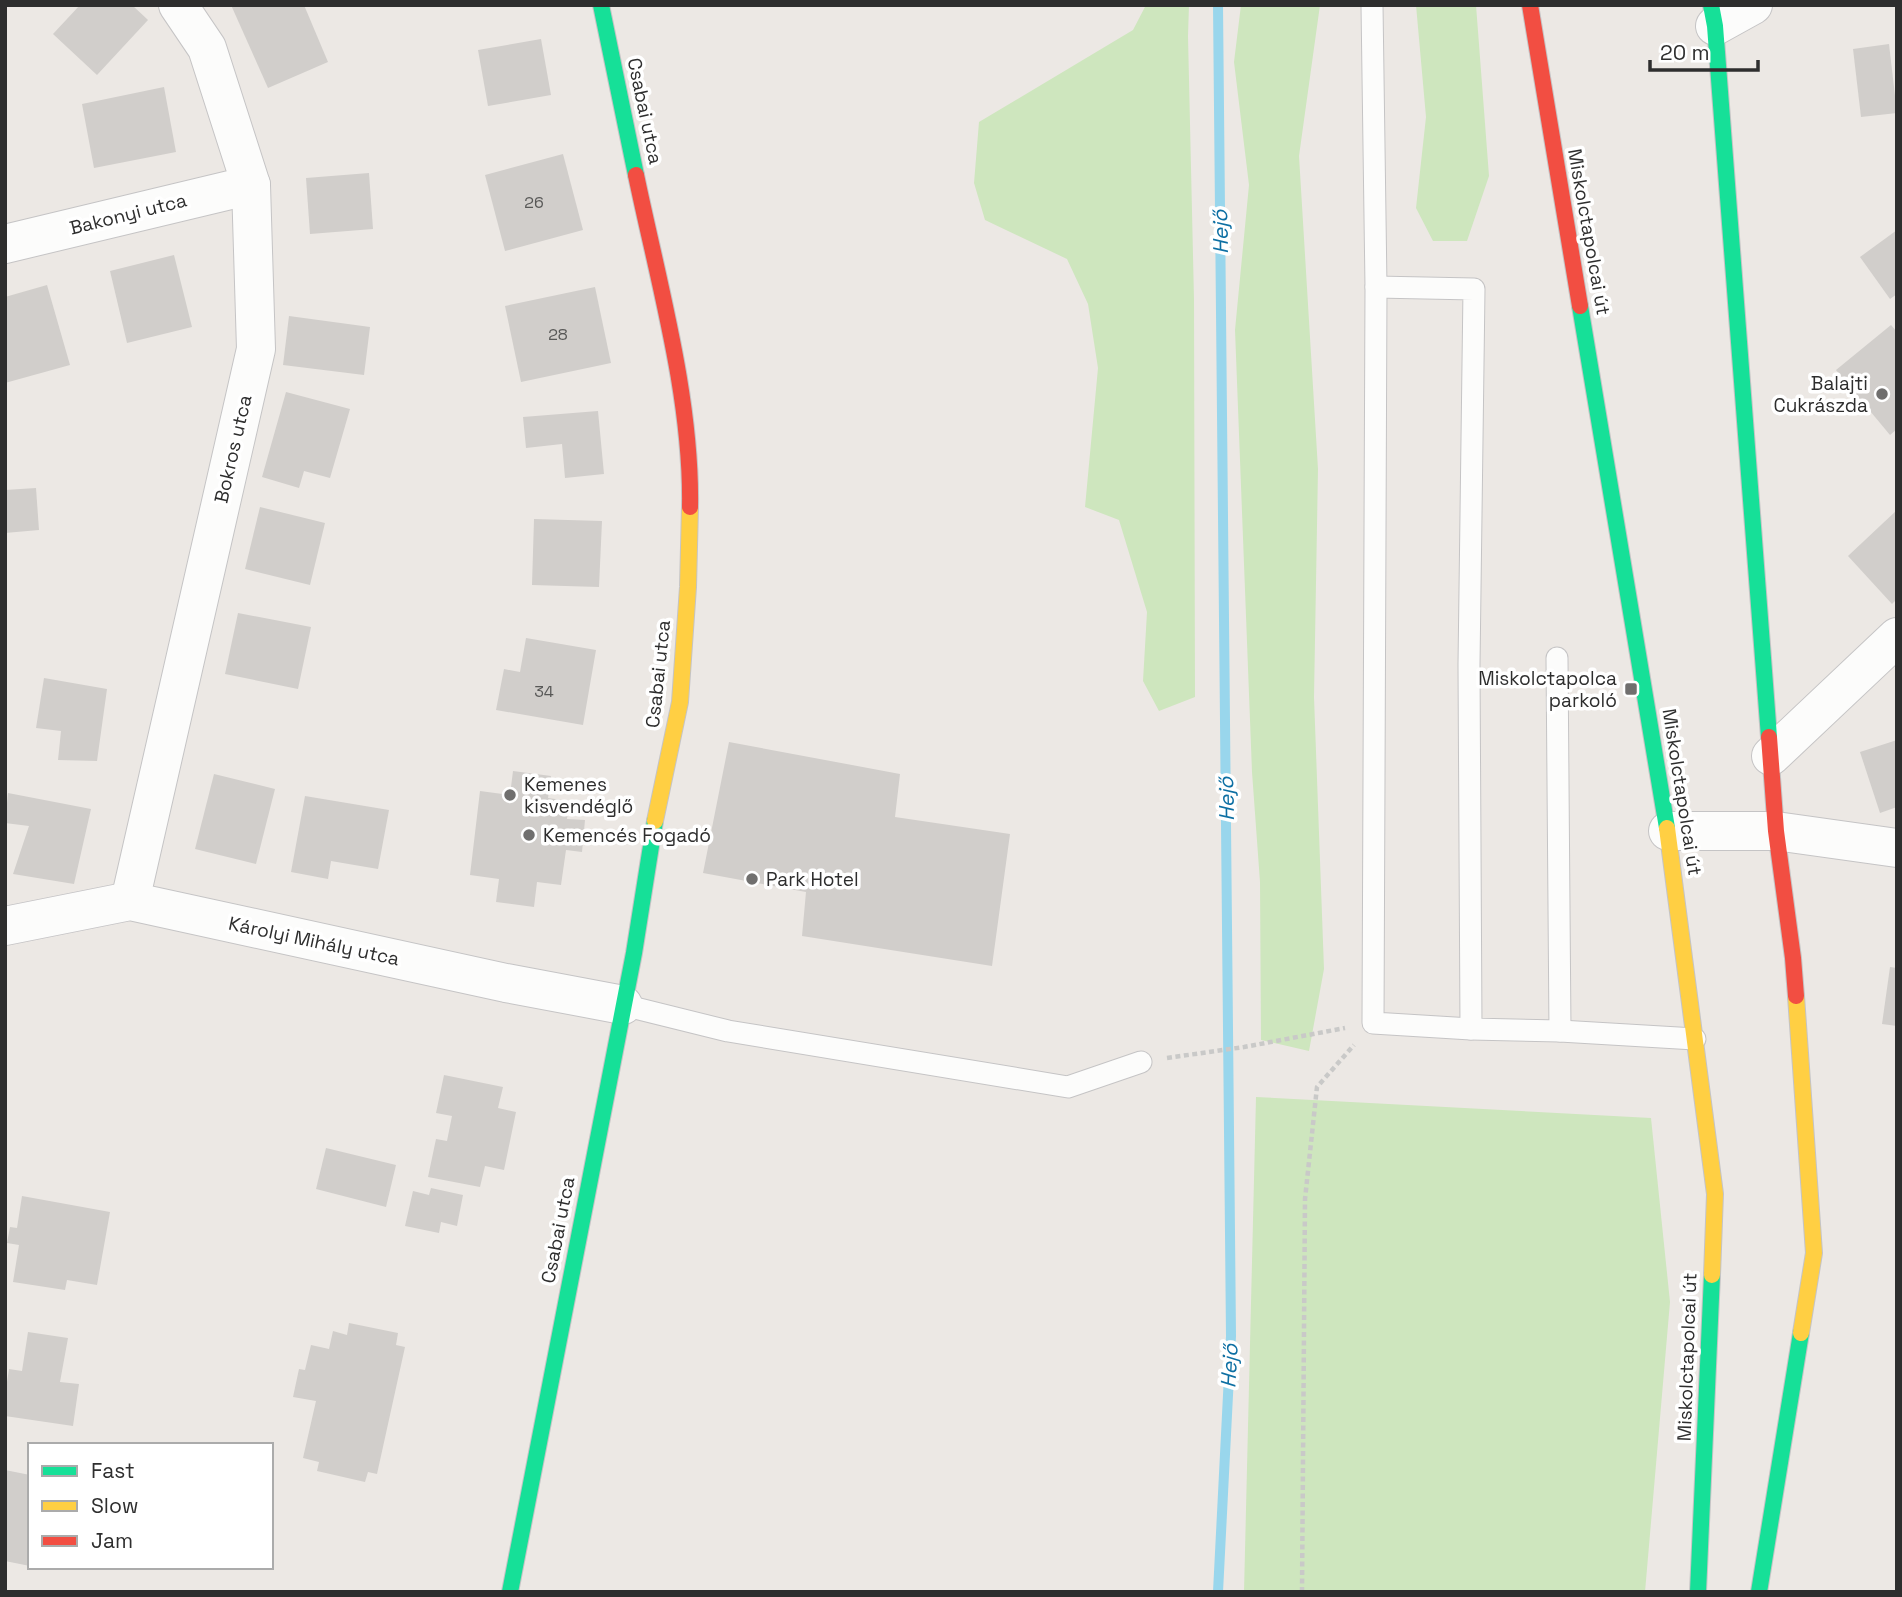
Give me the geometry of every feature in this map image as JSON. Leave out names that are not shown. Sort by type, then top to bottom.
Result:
[{"type":"street","name":"Bokros utca","points":[[130,901],[256,349],[251,185],[207,48],[178,5]]},
{"type":"street","name":"Csabai utca","points":[[510,1592],[634,953],[650,843],[680,702],[688,587],[690,482],[678,375],[601,5]]},
{"type":"street","name":"Miskolctapolcai út","points":[[1530,5],[1668,831],[1715,1194],[1698,1592]]},
{"type":"street","points":[[1753,5],[1713,16],[1776,831],[1793,958],[1814,1253],[1759,1592]]},
{"type":"street","name":"Bakonyi utca","points":[[5,244],[251,185]]},
{"type":"street","points":[[1771,756],[1897,637]]},
{"type":"street","points":[[1668,831],[1776,831],[1897,848]]},
{"type":"street","name":"Károlyi Mihály utca","points":[[5,926],[130,901],[506,984],[623,1005]]},
{"type":"lane","points":[[1372,5],[1376,287],[1373,1023],[1695,1039]]},
{"type":"lane","points":[[1376,287],[1474,289],[1469,665],[1471,1029]]},
{"type":"lane","points":[[1557,658],[1560,1031]]},
{"type":"lane","points":[[623,1005],[728,1031],[1068,1087],[1141,1062]]},
{"type":"path","points":[[1141,1062],[1244,1047],[1373,1023]]},
{"type":"path","points":[[1302,1592],[1305,1199],[1317,1087],[1373,1023]]},
{"type":"green space","points":[[1146,5],[1189,5],[1194,299],[1195,697],[1159,711],[1143,681],[1147,612],[1119,520],[1085,507],[1098,368],[1088,304],[1067,259],[985,220],[974,183],[979,122],[1133,30]]},
{"type":"green space","points":[[1241,5],[1320,5],[1299,156],[1318,469],[1314,697],[1324,969],[1309,1051],[1261,1040],[1260,882],[1252,772],[1235,330],[1249,185],[1234,62]]},
{"type":"green space","points":[[1416,5],[1476,5],[1489,176],[1467,241],[1433,241],[1416,208],[1426,117]]},
{"type":"green space","points":[[1256,1097],[1651,1118],[1670,1302],[1645,1592],[1244,1592]]},
{"type":"building","points":[[80,5],[132,5],[148,20],[97,75],[53,34]]},
{"type":"building","points":[[231,5],[304,5],[328,62],[268,88]]},
{"type":"building","points":[[541,39],[551,95],[488,106],[478,50]]},
{"type":"building","points":[[1889,44],[1897,113],[1861,117],[1853,49]]},
{"type":"building","points":[[164,87],[176,152],[94,168],[82,104]]},
{"type":"building","points":[[563,154],[583,230],[505,251],[485,175]]},
{"type":"building","points":[[369,173],[373,229],[310,234],[306,178]]},
{"type":"building","points":[[1897,230],[1897,294],[1890,299],[1860,257]]},
{"type":"building","points":[[174,255],[192,327],[127,343],[110,271]]},
{"type":"building","points":[[47,285],[70,365],[5,383],[5,297]]},
{"type":"building","points":[[595,287],[611,363],[521,382],[505,306]]},
{"type":"building","points":[[289,316],[370,327],[364,375],[283,365]]},
{"type":"building","points":[[1891,325],[1897,332],[1897,429],[1890,435],[1836,370]]},
{"type":"building","points":[[286,392],[350,409],[330,478],[304,471],[299,488],[262,477]]},
{"type":"building","points":[[598,411],[604,474],[565,478],[562,444],[526,448],[523,417]]},
{"type":"building","points":[[36,488],[39,530],[5,533],[5,490]]},
{"type":"building","points":[[260,507],[325,523],[310,585],[245,569]]},
{"type":"building","points":[[1897,510],[1897,599],[1892,604],[1848,556]]},
{"type":"building","points":[[534,519],[602,521],[599,587],[532,585]]},
{"type":"building","points":[[238,613],[311,627],[298,689],[225,674]]},
{"type":"building","points":[[526,638],[596,650],[583,725],[496,710],[504,669],[520,672]]},
{"type":"building","points":[[44,678],[107,689],[97,761],[58,760],[61,731],[36,728]]},
{"type":"building","points":[[1897,740],[1897,807],[1880,813],[1860,752]]},
{"type":"building","points":[[729,742],[900,774],[895,817],[1010,834],[992,966],[802,936],[806,892],[703,873]]},
{"type":"building","name":"Kemencés Fogadó","points":[[513,771],[551,776],[548,798],[569,801],[567,819],[585,820],[582,852],[566,850],[561,885],[537,882],[534,907],[496,902],[499,879],[470,875],[480,791],[510,795]]},
{"type":"building","points":[[214,774],[275,789],[256,864],[195,849]]},
{"type":"building","points":[[8,793],[91,809],[74,884],[13,874],[29,826],[5,823]]},
{"type":"building","points":[[305,796],[389,810],[378,869],[331,861],[328,879],[291,872]]},
{"type":"building","points":[[1890,967],[1897,968],[1897,1026],[1882,1024]]},
{"type":"building","points":[[444,1075],[503,1087],[498,1108],[516,1112],[504,1170],[485,1166],[480,1187],[428,1177],[436,1139],[447,1141],[452,1116],[436,1113]]},
{"type":"building","points":[[326,1148],[396,1165],[386,1207],[316,1189]]},
{"type":"building","points":[[431,1188],[463,1195],[457,1226],[441,1222],[439,1233],[405,1226],[413,1191],[429,1195]]},
{"type":"building","points":[[22,1196],[110,1212],[97,1285],[67,1280],[65,1290],[13,1282],[19,1245],[7,1243],[10,1227],[17,1228]]},
{"type":"building","points":[[349,1323],[398,1333],[396,1345],[405,1347],[377,1474],[368,1472],[365,1482],[317,1471],[319,1462],[303,1458],[316,1401],[293,1397],[299,1369],[305,1370],[311,1345],[329,1349],[333,1331],[347,1335]]},
{"type":"building","points":[[28,1332],[68,1338],[60,1382],[79,1384],[73,1426],[5,1416],[9,1369],[22,1371]]},
{"type":"building","points":[[5,1470],[28,1475],[28,1566],[5,1561]]},
{"type":"waterway","name":"Hejő","points":[[1218,5],[1231,1336],[1218,1592]]},
{"type":"traffic: fast","points":[[601,5],[636,175]]},
{"type":"traffic: fast","points":[[1711,5],[1715,26],[1769,737]]},
{"type":"traffic: fast","points":[[1580,306],[1667,828]]},
{"type":"traffic: fast","points":[[510,1592],[634,953],[655,821]]},
{"type":"traffic: fast","points":[[1698,1592],[1712,1275]]},
{"type":"traffic: fast","points":[[1759,1592],[1801,1333]]},
{"type":"traffic: slow","points":[[655,821],[680,702],[690,507]]},
{"type":"traffic: slow","points":[[1667,828],[1715,1194],[1712,1275]]},
{"type":"traffic: slow","points":[[1796,996],[1814,1253],[1801,1333]]},
{"type":"traffic: jam","points":[[1530,5],[1580,306]]},
{"type":"traffic: jam","points":[[636,175],[680,382],[686,424],[690,507]]},
{"type":"traffic: jam","points":[[1769,737],[1776,831],[1796,996]]},
{"type":"place","name":"Balajti Cukrászda","points":[[1882,394]]},
{"type":"place","name":"Miskolctapolca parkoló","points":[[1631,689]]},
{"type":"place","name":"Kemenes kisvendéglő","points":[[510,795]]},
{"type":"place","name":"Kemencés Fogadó","points":[[529,835]]},
{"type":"place","name":"Park Hotel","points":[[752,879]]}]
